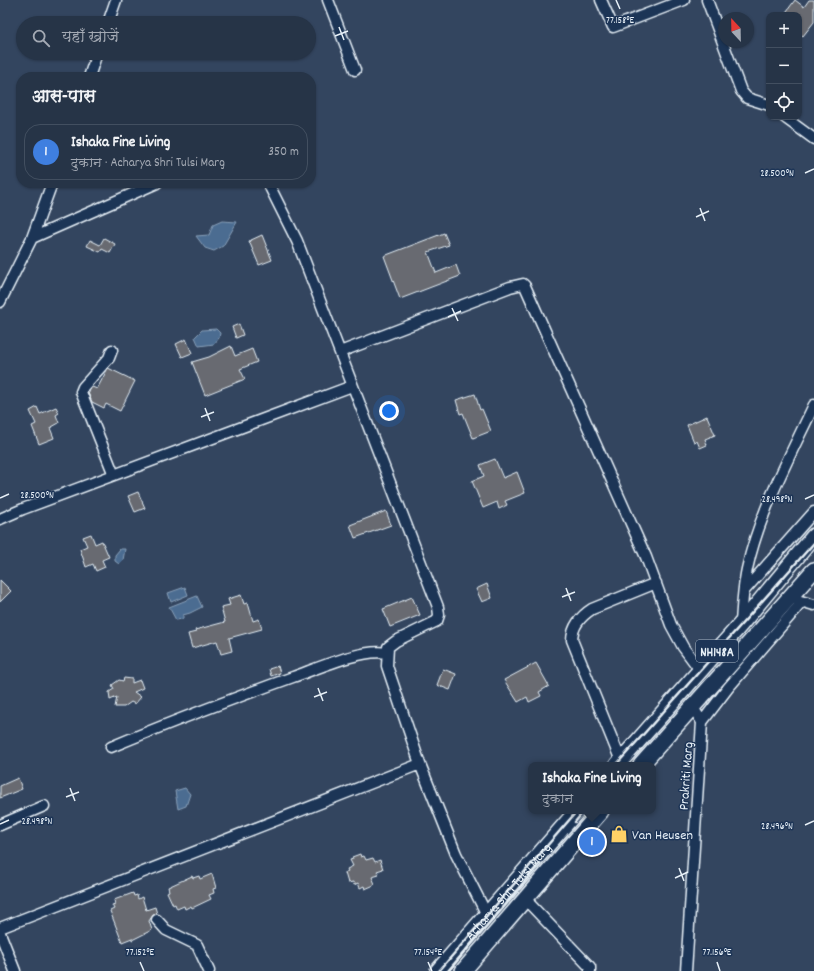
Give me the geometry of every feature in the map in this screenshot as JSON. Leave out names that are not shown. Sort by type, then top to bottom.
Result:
[{"type":"highway","name":"NH148A","points":[[620,762],[740,624],[814,536]]},
{"type":"highway","name":"NH148A","points":[[644,762],[692,706],[796,600],[814,570]]},
{"type":"highway","points":[[676,697],[692,706]]},
{"type":"highway","name":"Acharya Shri Tulsi Marg","points":[[438,971],[574,814]]},
{"type":"highway","name":"Acharya Shri Tulsi Marg","points":[[463,971],[599,814]]},
{"type":"street","points":[[110,16],[116,0]]},
{"type":"street","points":[[328,0],[356,70]]},
{"type":"street","points":[[601,0],[613,27],[684,0]]},
{"type":"street","points":[[707,0],[741,91],[748,98],[766,104]]},
{"type":"street","points":[[91,72],[95,60]]},
{"type":"street","points":[[788,120],[814,139]]},
{"type":"street","points":[[0,302],[32,238],[50,188]]},
{"type":"street","points":[[32,238],[146,188]]},
{"type":"street","points":[[270,188],[297,241],[439,612],[437,622],[396,641],[388,647],[386,653],[386,666],[420,764],[456,854],[487,915]]},
{"type":"street","points":[[340,352],[510,286],[523,284],[640,543],[675,634],[700,670]]},
{"type":"street","points":[[112,350],[108,358],[82,387],[81,392],[114,475]]},
{"type":"street","points":[[0,519],[352,386]]},
{"type":"street","points":[[740,624],[747,569],[762,520],[814,404]]},
{"type":"street","points":[[744,591],[814,512]]},
{"type":"street","points":[[619,762],[572,640],[572,635],[580,620],[592,609],[656,583]]},
{"type":"street","points":[[692,706],[702,722],[796,600],[814,604]]},
{"type":"street","points":[[111,747],[196,712],[318,668],[370,653],[386,653]]},
{"type":"street","name":"Prakriti Marg","points":[[686,971],[702,722]]},
{"type":"street","points":[[0,928],[420,764]]},
{"type":"street","points":[[0,825],[44,806]]},
{"type":"street","points":[[525,899],[590,967],[590,971]]},
{"type":"street","points":[[157,920],[166,930],[197,945],[209,971]]},
{"type":"street","points":[[0,933],[15,971]]},
{"type":"water","points":[[222,221],[237,222],[223,246],[214,251],[205,248],[196,236],[209,235],[213,225]]},
{"type":"water","points":[[216,329],[220,333],[219,338],[214,344],[199,346],[195,337],[202,330]]},
{"type":"water","points":[[120,549],[125,549],[123,560],[119,564],[115,561],[115,555]]},
{"type":"water","points":[[185,587],[188,595],[171,602],[168,593]]},
{"type":"water","points":[[197,596],[202,607],[183,615],[183,619],[176,620],[169,607]]},
{"type":"water","points":[[185,788],[190,794],[186,806],[178,809],[175,791]]},
{"type":"building","points":[[795,0],[804,7],[809,0],[814,0],[814,22],[803,36],[802,12],[786,12]]},
{"type":"building","points":[[444,233],[449,245],[428,252],[436,273],[456,265],[460,276],[400,299],[384,256]]},
{"type":"building","points":[[262,235],[272,260],[259,265],[249,241]]},
{"type":"building","points":[[104,238],[115,244],[110,253],[102,249],[100,252],[87,246],[90,240],[100,245]]},
{"type":"building","points":[[239,324],[243,335],[236,338],[232,327]]},
{"type":"building","points":[[186,339],[192,353],[182,357],[176,344]]},
{"type":"building","points":[[231,346],[235,356],[252,349],[257,362],[240,369],[245,379],[205,395],[192,362],[209,357]]},
{"type":"building","points":[[108,368],[135,381],[120,411],[106,404],[104,408],[92,402],[88,393],[92,387],[97,389]]},
{"type":"building","points":[[475,394],[480,410],[482,409],[491,431],[473,438],[463,413],[460,414],[456,400]]},
{"type":"building","points":[[37,407],[40,414],[56,407],[59,413],[56,415],[59,423],[50,428],[54,438],[39,444],[32,426],[36,424],[30,411]]},
{"type":"building","points":[[707,416],[715,435],[705,439],[707,445],[700,448],[697,441],[694,442],[687,425]]},
{"type":"building","points":[[495,459],[503,478],[517,472],[525,493],[505,501],[507,505],[499,509],[497,502],[483,508],[472,481],[484,476],[480,465]]},
{"type":"building","points":[[138,492],[145,508],[135,512],[128,496]]},
{"type":"building","points":[[386,511],[391,525],[355,538],[350,525]]},
{"type":"building","points":[[91,534],[95,544],[102,541],[109,557],[102,560],[105,567],[96,571],[93,564],[86,567],[80,549],[87,546],[83,537]]},
{"type":"building","points":[[0,580],[11,591],[0,602]]},
{"type":"building","points":[[487,584],[492,598],[482,602],[476,589]]},
{"type":"building","points":[[241,595],[244,604],[248,603],[253,621],[259,619],[262,629],[229,638],[232,651],[221,654],[217,641],[192,648],[188,634],[196,632],[195,630],[225,622],[221,607],[230,605],[228,599]]},
{"type":"building","points":[[412,597],[420,615],[390,627],[383,609]]},
{"type":"building","points":[[536,663],[549,686],[539,692],[541,696],[529,702],[527,697],[518,702],[504,680]]},
{"type":"building","points":[[278,666],[280,673],[271,676],[269,669]]},
{"type":"building","points":[[443,669],[456,674],[450,690],[437,685]]},
{"type":"building","points":[[124,678],[132,679],[132,683],[140,680],[143,688],[134,692],[141,697],[135,704],[131,702],[124,707],[115,707],[117,697],[110,700],[109,692],[114,689],[112,685],[119,680],[123,681]]},
{"type":"building","points":[[18,778],[22,789],[0,798],[0,786]]},
{"type":"building","points":[[360,854],[361,857],[364,856],[366,860],[373,858],[375,862],[380,860],[383,869],[377,871],[379,875],[372,877],[375,884],[365,889],[364,886],[360,888],[358,883],[354,885],[353,882],[348,883],[345,873],[348,871],[347,869],[353,866],[350,860],[353,859],[352,857]]},
{"type":"building","points":[[212,874],[216,888],[213,889],[214,893],[209,895],[211,899],[192,908],[191,906],[185,909],[184,906],[177,909],[175,904],[173,905],[167,892],[169,891],[168,887],[192,876],[193,878],[199,876],[200,879]]},
{"type":"building","points":[[133,893],[134,896],[137,895],[138,899],[142,897],[146,910],[155,907],[157,914],[153,915],[149,921],[152,930],[132,940],[132,938],[122,942],[110,911],[114,909],[112,905],[115,904],[114,900]]},
{"type":"railway","points":[[619,762],[814,543]]},
{"type":"railway","points":[[439,971],[574,814]]},
{"type":"railway","points":[[575,822],[582,814]]},
{"type":"railway","points":[[448,971],[540,863]]},
{"type":"place","name":"Van Heusen","points":[[619,834]]},
{"type":"place","name":"Ishaka Fine Living","points":[[592,842]]}]
